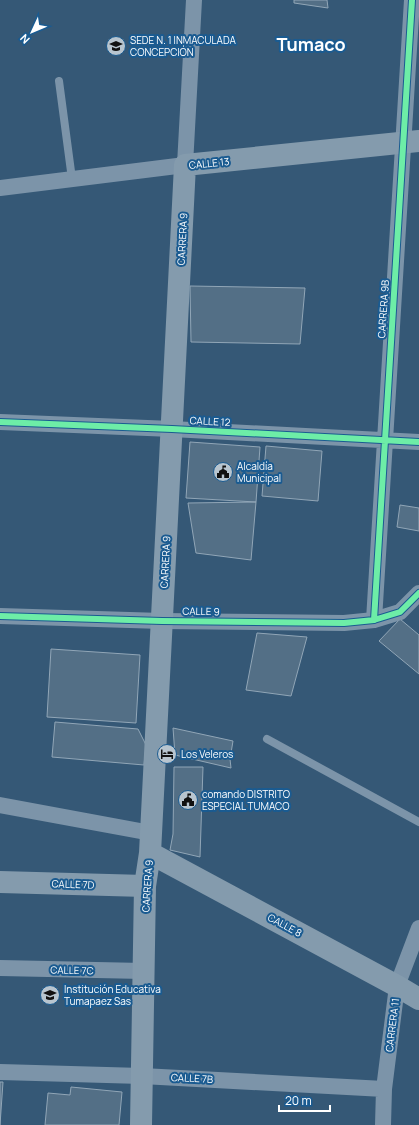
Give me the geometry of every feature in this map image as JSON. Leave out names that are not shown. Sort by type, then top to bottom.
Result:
[{"type":"main road","name":"CALLE 13","points":[[186,165],[411,142]]},
{"type":"main road","name":"CARRERA 9","points":[[141,1125],[145,886],[150,843],[186,165]]},
{"type":"main road","name":"CALLE 8","points":[[150,843],[419,999]]},
{"type":"main road","name":"CALLE 7D","points":[[0,882],[145,886]]},
{"type":"street","name":"CARRERA 9","points":[[186,165],[194,0]]},
{"type":"street","name":"CARRERA 9B","points":[[374,620],[385,441],[411,142],[412,0]]},
{"type":"street","name":"CALLE 13","points":[[0,188],[186,165]]},
{"type":"street","name":"CALLE 12","points":[[0,422],[172,429],[419,442]]},
{"type":"street","name":"CALLE 9","points":[[0,616],[162,621],[344,623],[374,620],[400,612],[419,593]]},
{"type":"street","name":"CALLE 8","points":[[0,805],[150,843]]},
{"type":"street","name":"CARRERA 11","points":[[383,1125],[384,1089],[397,986],[419,928]]},
{"type":"street","name":"CALLE 7C","points":[[0,968],[144,971]]},
{"type":"street","name":"CALLE 7B","points":[[0,1072],[142,1076],[384,1089]]},
{"type":"lane","points":[[59,80],[72,179]]},
{"type":"lane","points":[[267,739],[419,822]]},
{"type":"building","points":[[294,0],[327,0],[328,8],[294,3]]},
{"type":"building","points":[[190,286],[305,288],[300,344],[191,342]]},
{"type":"building","name":"Alcaldía Municipal","points":[[190,442],[260,447],[256,502],[186,498]]},
{"type":"building","points":[[266,446],[322,451],[318,501],[262,496]]},
{"type":"building","points":[[256,502],[251,560],[196,553],[188,503]]},
{"type":"building","points":[[400,505],[419,508],[419,531],[397,527]]},
{"type":"building","points":[[400,619],[419,635],[419,674],[379,641]]},
{"type":"building","points":[[257,633],[307,637],[291,696],[246,690]]},
{"type":"building","points":[[51,649],[140,655],[136,723],[47,717]]},
{"type":"building","points":[[55,722],[138,729],[146,745],[144,765],[52,757]]},
{"type":"building","points":[[173,728],[233,741],[230,759],[231,768],[175,755]]},
{"type":"building","name":"comando DISTRITO ESPECIAL TUMACO","points":[[174,767],[203,767],[200,857],[170,850],[173,834]]},
{"type":"building","points":[[0,1082],[3,1082],[0,1125]]},
{"type":"building","points":[[71,1087],[122,1092],[119,1125],[45,1125],[48,1093],[70,1095]]},
{"type":"cycle path","points":[[374,620],[412,0]]},
{"type":"cycle path","points":[[0,422],[172,429],[419,442]]},
{"type":"cycle path","points":[[0,616],[162,621],[344,623],[374,620],[400,612],[419,593]]},
{"type":"place","name":"SEDE N. 1 INMACULADA CONCEPCIÓN","points":[[116,46]]},
{"type":"place","name":"Alcaldía Municipal","points":[[223,472]]},
{"type":"place","name":"Los Veleros","points":[[167,754]]},
{"type":"place","name":"comando DISTRITO ESPECIAL TUMACO","points":[[188,800]]},
{"type":"place","name":"Institución Educativa Tumapaez Sas","points":[[50,995]]},
{"type":"district","name":"Tumaco","points":[[311,45]]}]
